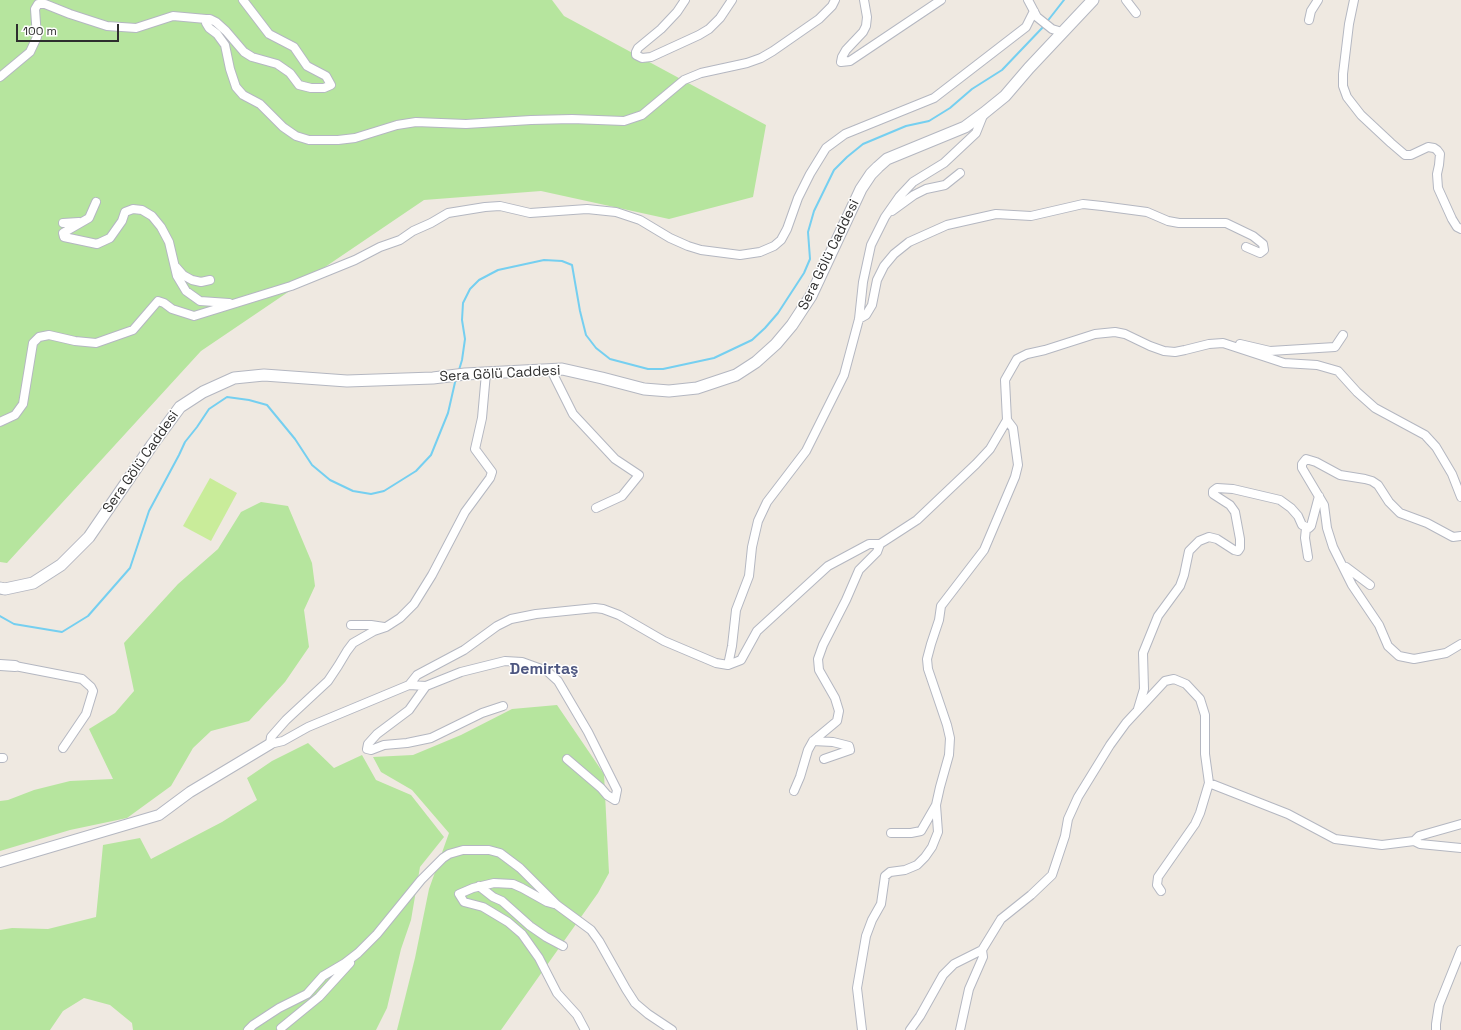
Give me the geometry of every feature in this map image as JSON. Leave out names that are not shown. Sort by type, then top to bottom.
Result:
[{"type":"main road","name":"Sera Gölü Caddesi","points":[[0,588],[5,589],[33,583],[61,565],[89,537],[180,407],[203,392],[234,378],[264,375],[347,381],[433,378],[465,374],[562,369],[644,389],[669,391],[697,388],[736,375],[756,362],[776,344],[792,325],[811,296],[861,189],[878,166],[887,159],[965,127],[984,113],[1005,96],[1057,31],[1093,0]]},
{"type":"street","points":[[0,77],[30,52],[36,37],[35,9],[38,4],[45,4],[107,26],[136,28],[173,16],[210,19],[226,31],[244,52],[252,57],[277,64],[290,73],[300,85],[311,88],[324,88],[331,85],[326,76],[307,66],[294,47],[269,34],[243,0]]},
{"type":"street","points":[[685,0],[677,12],[661,29],[638,48],[636,54],[642,58],[651,57],[699,35],[709,29],[720,18],[732,0]]},
{"type":"street","points":[[206,19],[206,23],[209,28],[217,34],[224,45],[236,87],[243,95],[260,104],[296,136],[310,140],[338,140],[355,138],[397,125],[416,122],[466,124],[572,119],[624,121],[642,115],[684,80],[700,73],[747,63],[774,51],[819,19],[832,6],[835,0]]},
{"type":"street","points":[[864,0],[867,17],[866,26],[846,50],[842,57],[842,62],[850,61],[941,0]]},
{"type":"street","points":[[1028,0],[1035,14],[1057,31]]},
{"type":"street","points":[[1126,0],[1136,13]]},
{"type":"street","points":[[1309,20],[1311,11],[1318,0]]},
{"type":"street","points":[[1354,0],[1343,74],[1343,86],[1346,97],[1361,115],[1405,155],[1411,155],[1428,147],[1437,150],[1440,154],[1440,165],[1437,174],[1438,188],[1452,219],[1461,229]]},
{"type":"street","points":[[0,422],[15,415],[23,404],[33,343],[39,337],[49,335],[75,341],[96,343],[133,330],[158,301],[164,303],[172,309],[194,316],[234,304],[291,286],[355,260],[400,240],[413,231],[448,213],[500,206],[530,213],[587,209],[616,212],[640,220],[670,238],[701,250],[740,255],[760,252],[774,246],[781,240],[787,229],[798,198],[810,174],[826,148],[845,134],[934,98],[1026,27],[1035,14]]},
{"type":"street","points":[[728,665],[732,646],[736,610],[749,576],[752,547],[758,521],[767,502],[806,451],[844,375],[859,318],[863,282],[871,245],[885,216],[899,197],[913,182],[944,163],[976,133],[984,113]]},
{"type":"street","points":[[885,216],[914,195],[926,189],[945,185],[960,173]]},
{"type":"street","points":[[96,202],[89,218],[63,233],[64,237],[97,244],[110,238],[122,221],[125,212],[133,209],[142,210],[152,216],[161,227],[169,242],[176,266],[177,276],[186,291],[200,301],[234,304]]},
{"type":"street","points":[[859,318],[866,315],[872,305],[877,280],[884,266],[894,254],[909,242],[947,225],[996,214],[1031,216],[1083,204],[1102,206],[1147,212],[1168,221],[1179,223],[1226,223],[1253,236],[1263,244],[1264,250],[1260,253],[1246,247]]},
{"type":"street","points":[[63,223],[82,222]]},
{"type":"street","points":[[176,266],[183,275],[192,280],[201,282],[210,280]]},
{"type":"street","points":[[409,685],[417,675],[464,650],[497,626],[511,619],[536,614],[595,608],[603,609],[619,615],[664,641],[716,663],[728,665],[741,660],[757,631],[828,566],[869,544],[880,544],[917,520],[990,450],[1007,420],[1005,380],[1017,359],[1027,354],[1096,334],[1114,332],[1125,334],[1150,346],[1164,351],[1175,352],[1209,344],[1223,343],[1284,363],[1317,365],[1338,371],[1357,392],[1375,408],[1425,435],[1436,447],[1452,474],[1461,498]]},
{"type":"street","points":[[1209,344],[1217,339],[1270,350],[1334,347],[1343,335]]},
{"type":"street","points":[[551,370],[573,414],[615,459],[639,475],[622,496],[596,508]]},
{"type":"street","points":[[270,744],[271,737],[286,720],[328,681],[347,651],[354,643],[374,631],[386,627],[400,618],[414,604],[465,512],[490,478],[492,472],[475,450],[482,418],[486,373]]},
{"type":"street","points":[[862,1030],[857,988],[866,936],[880,904],[886,876],[890,872],[905,870],[917,865],[932,847],[938,832],[936,805],[949,755],[950,738],[928,669],[927,659],[930,644],[939,620],[941,606],[984,550],[1015,477],[1018,465],[1013,428],[1007,420]]},
{"type":"street","points":[[1461,536],[1453,537],[1427,523],[1400,513],[1391,505],[1378,485],[1372,481],[1340,475],[1316,462],[1306,459],[1302,464],[1302,468],[1324,505],[1327,528],[1333,547],[1352,585],[1379,625],[1388,646],[1399,656],[1414,659],[1446,653],[1461,644]]},
{"type":"street","points":[[1137,711],[1144,689],[1143,653],[1158,616],[1180,586],[1189,551],[1199,541],[1209,537],[1217,539],[1234,550],[1238,551],[1240,548],[1239,532],[1235,512],[1230,505],[1214,494],[1213,491],[1217,488],[1233,489],[1280,500],[1291,508],[1298,516],[1302,525],[1306,528]]},
{"type":"street","points":[[1306,528],[1311,526],[1319,496]]},
{"type":"street","points":[[1306,528],[1305,538],[1308,557]]},
{"type":"street","points":[[794,791],[808,750],[813,741],[837,721],[840,711],[819,670],[818,659],[823,645],[846,600],[859,570],[877,552],[880,544]]},
{"type":"street","points":[[1342,564],[1352,574],[1370,585]]},
{"type":"street","points":[[351,625],[386,627]]},
{"type":"street","points":[[0,862],[159,814],[190,792],[270,744],[283,741],[308,728],[409,685],[426,686],[460,672],[505,661],[522,662],[547,671],[558,681],[588,732],[617,790],[615,800],[607,795],[567,759]]},
{"type":"street","points":[[0,665],[15,666],[82,679],[93,691],[86,714],[63,748]]},
{"type":"street","points":[[910,1030],[920,1016],[943,975],[954,964],[982,950],[1001,919],[1031,895],[1052,875],[1065,836],[1068,819],[1078,797],[1126,723],[1165,681],[1174,679],[1186,684],[1200,699],[1204,715],[1205,754],[1209,783],[1195,824],[1158,877],[1157,885],[1161,892]]},
{"type":"street","points":[[426,686],[410,710],[377,734],[368,744],[367,749],[371,750],[384,745],[407,743],[431,738],[482,713],[503,706]]},
{"type":"street","points":[[813,741],[833,742],[849,746],[850,750],[824,759]]},
{"type":"street","points":[[1209,783],[1288,814],[1335,839],[1382,845],[1414,841],[1420,844],[1461,848]]},
{"type":"street","points":[[891,833],[912,833],[921,831],[936,805]]},
{"type":"street","points":[[1414,841],[1419,836],[1461,824]]},
{"type":"street","points":[[281,1028],[326,990],[358,953],[377,934],[421,880],[443,858],[448,854],[463,850],[489,850],[500,853],[520,868],[557,905],[584,923],[600,941],[635,1003],[648,1014],[672,1030]]},
{"type":"street","points":[[557,905],[547,902],[513,884],[494,883],[479,886],[459,894],[464,902],[483,906],[508,922],[522,934],[540,958],[557,993],[577,1015],[585,1030]]},
{"type":"street","points":[[479,886],[502,901],[530,926],[546,937],[564,946]]},
{"type":"street","points":[[960,1030],[969,989],[983,957],[982,950]]},
{"type":"street","points":[[1436,1030],[1439,1004],[1461,950]]},
{"type":"street","points":[[248,1030],[253,1025],[280,1008],[307,994],[323,976],[345,963],[358,953]]},
{"type":"green space","points":[[0,0],[552,0],[564,16],[766,125],[753,197],[669,219],[541,191],[424,200],[201,351],[7,563],[0,562]]},
{"type":"green space","points":[[210,478],[237,493],[211,541],[183,526]]},
{"type":"green space","points":[[261,502],[288,506],[312,563],[315,586],[304,610],[309,647],[285,682],[249,721],[211,731],[193,748],[171,786],[127,818],[70,830],[0,851],[0,801],[8,800],[34,790],[70,781],[113,779],[89,729],[115,713],[134,691],[124,643],[178,584],[218,549],[241,512]]},
{"type":"green space","points":[[557,705],[604,774],[609,873],[598,893],[501,1030],[397,1030],[415,958],[429,889],[449,833],[412,790],[381,772],[373,757],[413,755],[461,735],[512,709]]},
{"type":"green space","points":[[308,743],[334,768],[362,755],[376,780],[411,795],[444,837],[420,867],[411,920],[401,949],[387,1008],[376,1030],[133,1030],[132,1023],[110,1005],[84,998],[63,1011],[50,1030],[0,1030],[0,930],[12,928],[48,929],[96,917],[103,845],[140,838],[151,859],[222,822],[257,800],[247,778],[272,761]]},
{"type":"waterway","points":[[1046,23],[1064,0]]},
{"type":"waterway","points":[[459,370],[465,339],[462,320],[463,303],[470,289],[479,280],[498,270],[544,260],[562,261],[572,265],[586,335],[596,348],[610,359],[648,369],[663,369],[714,358],[752,340],[778,313],[804,273],[810,259],[808,232],[814,211],[834,170],[863,144],[906,126],[929,121],[950,108],[972,89],[1002,70],[1044,26]]},
{"type":"waterway","points":[[0,616],[14,624],[62,632],[88,616],[130,568],[149,511],[185,442],[209,409],[227,397],[249,400],[267,405],[295,439],[312,465],[330,480],[353,491],[371,494],[384,491],[416,471],[431,455],[448,413],[456,378]]},
{"type":"district","name":"Demirtaş","points":[[544,670]]}]
